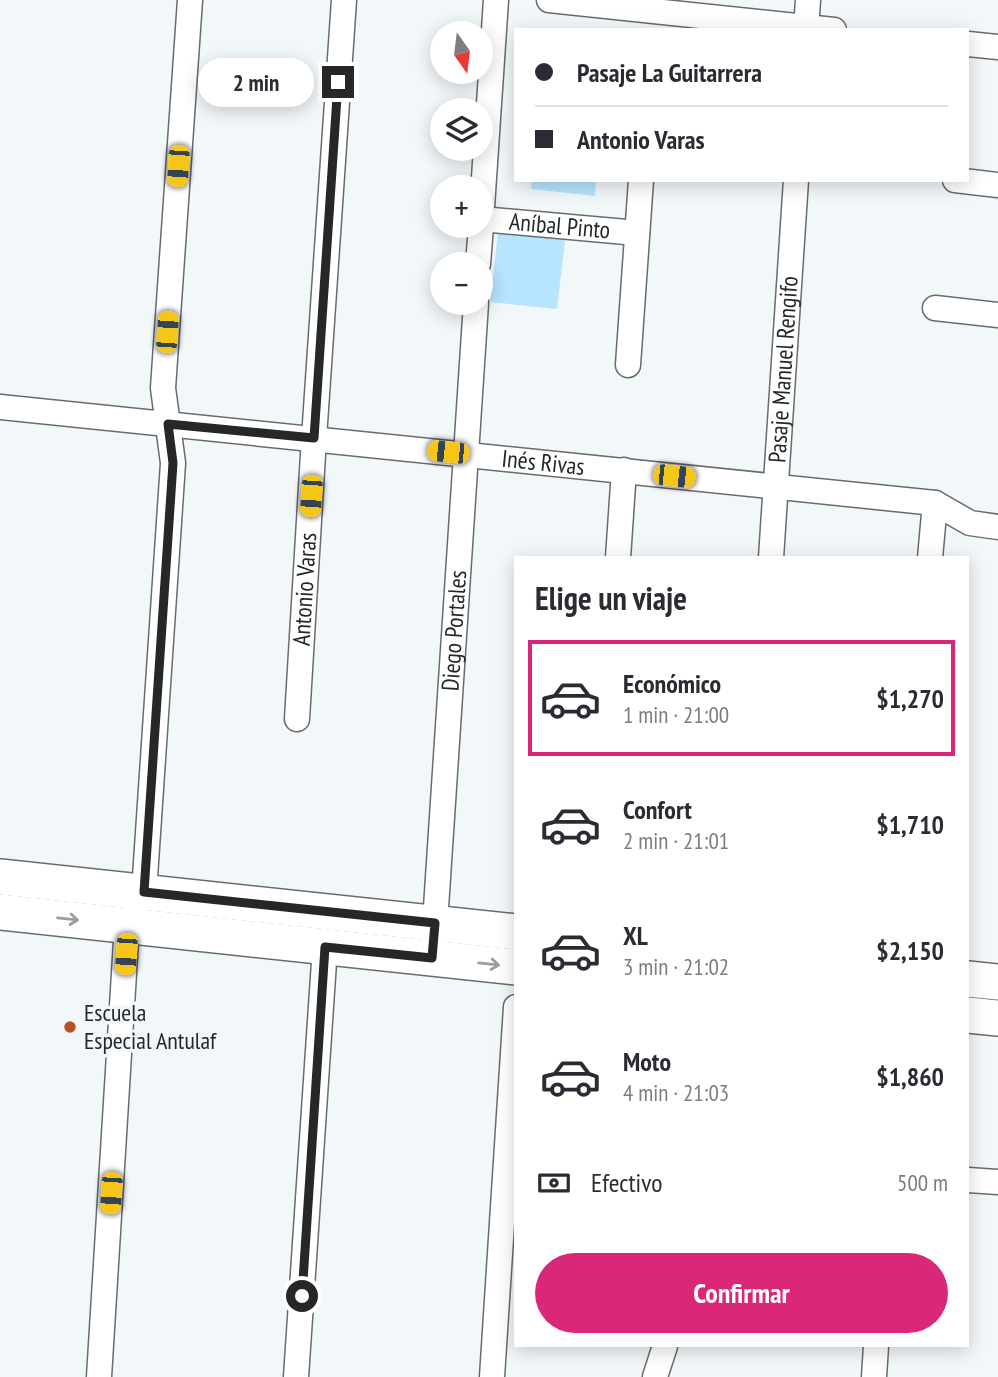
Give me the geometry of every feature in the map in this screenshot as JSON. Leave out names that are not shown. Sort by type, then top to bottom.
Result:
[{"type":"street","points":[[99,1377],[127,925],[144,892],[173,463],[163,387],[190,0]]},
{"type":"street","name":"Antonio Varas","points":[[297,719],[344,0]]},
{"type":"street","points":[[484,175],[496,0]]},
{"type":"street","points":[[549,0],[652,5],[806,28],[808,0]]},
{"type":"street","points":[[969,44],[998,47]]},
{"type":"street","name":"Aníbal Pinto","points":[[628,365],[641,182]]},
{"type":"street","name":"Pasaje Manuel Rengifo","points":[[771,556],[796,182]]},
{"type":"street","points":[[969,182],[998,185]]},
{"type":"street","name":"Aníbal Pinto","points":[[493,223],[637,233]]},
{"type":"street","points":[[934,308],[998,315]]},
{"type":"street","name":"Diego Portales","points":[[432,958],[475,315]]},
{"type":"street","name":"Inés Rivas","points":[[0,407],[935,503],[970,523],[998,527]]},
{"type":"street","points":[[618,556],[624,470]]},
{"type":"street","points":[[930,556],[935,503]]},
{"type":"street","points":[[0,877],[514,932]]},
{"type":"street","points":[[0,912],[514,967]]},
{"type":"street","points":[[296,1377],[325,947]]},
{"type":"street","points":[[969,979],[998,982]]},
{"type":"street","points":[[969,1015],[998,1018]]},
{"type":"street","points":[[492,1377],[514,1038]]},
{"type":"street","points":[[969,1180],[998,1182]]},
{"type":"street","points":[[655,1377],[665,1347]]},
{"type":"street","points":[[874,1377],[876,1347]]},
{"type":"shaded area","points":[[532,182],[596,182],[595,196],[531,189]]},
{"type":"shaded area","points":[[498,233],[565,240],[557,309],[493,302]]},
{"type":"place","name":"Escuela Especial Antulaf","points":[[70,1027]]},
{"type":"route","points":[[302,1296],[325,947],[432,958],[435,923],[144,892],[173,463],[168,424],[314,438],[338,82]]}]
